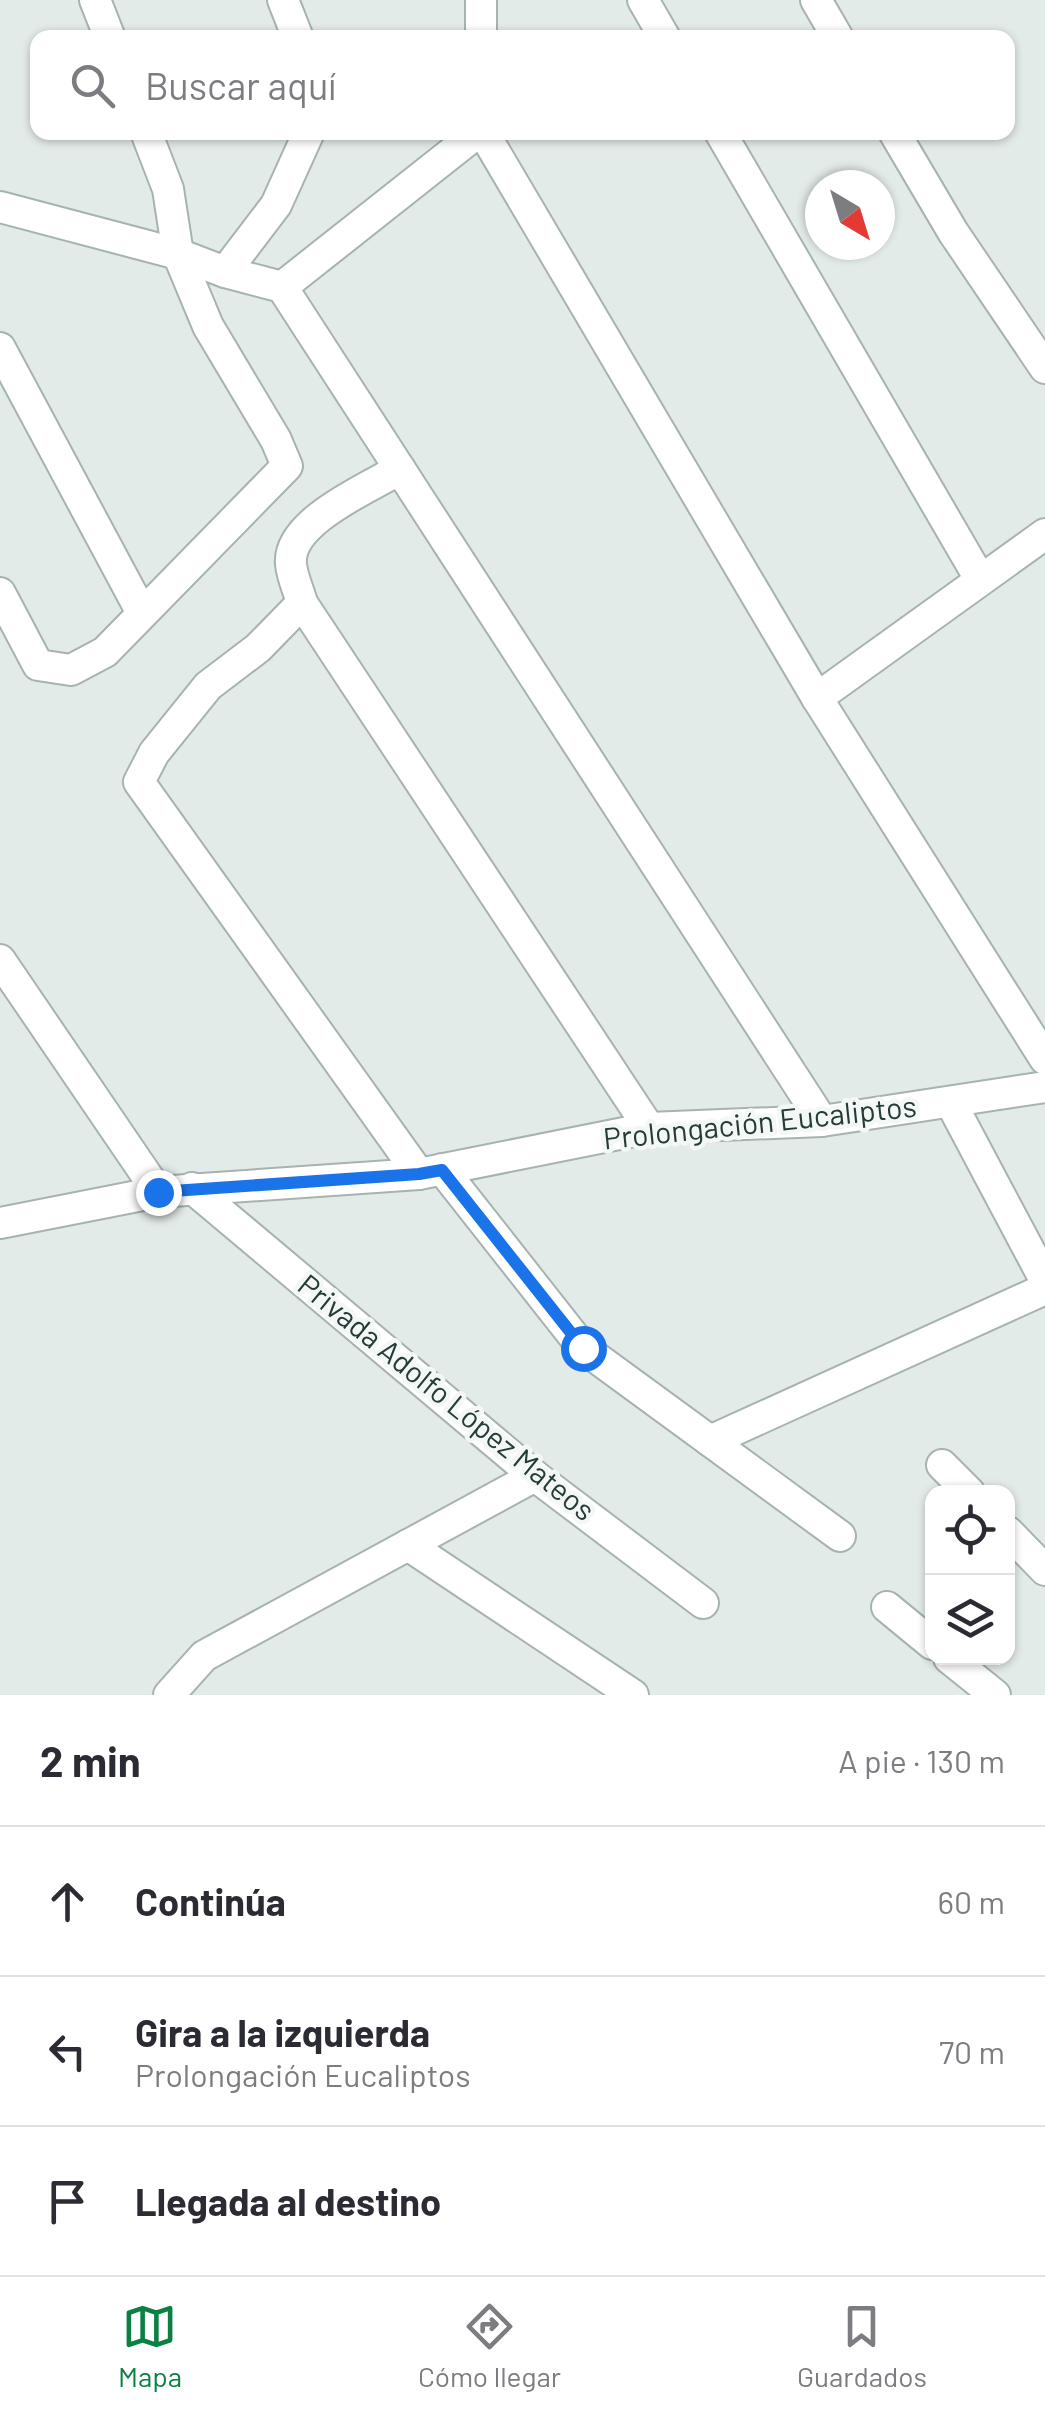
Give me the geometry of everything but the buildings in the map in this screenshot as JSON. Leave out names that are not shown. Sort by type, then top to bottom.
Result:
[{"type":"street","points":[[96,0],[107,30]]},
{"type":"street","points":[[283,0],[295,30]]},
{"type":"street","points":[[481,0],[481,30]]},
{"type":"street","points":[[643,0],[660,30]]},
{"type":"street","points":[[816,0],[833,30]]},
{"type":"street","points":[[0,593],[38,665],[71,670],[105,652],[287,466],[276,440],[208,326],[178,254],[168,188],[149,140]]},
{"type":"street","points":[[225,272],[276,205],[304,140]]},
{"type":"street","points":[[282,286],[470,140]]},
{"type":"street","points":[[485,140],[817,698],[1045,1059]]},
{"type":"street","points":[[725,140],[980,580]]},
{"type":"street","points":[[899,140],[953,232],[1045,368]]},
{"type":"street","points":[[0,207],[282,286],[822,1121]]},
{"type":"street","points":[[0,348],[142,613]]},
{"type":"street","points":[[400,469],[320,516],[296,536],[290,562],[302,603],[650,1128]]},
{"type":"street","points":[[817,698],[1045,534]]},
{"type":"street","points":[[302,603],[258,648],[208,686],[154,754],[140,782],[431,1172],[583,1348],[840,1536]]},
{"type":"street","points":[[0,960],[158,1192]]},
{"type":"street","name":"Prolongación Eucaliptos","points":[[0,1224],[158,1192],[431,1172],[650,1128],[822,1121],[1045,1087]]},
{"type":"street","points":[[951,1104],[1045,1280]]},
{"type":"street","name":"Privada Adolfo López Mateos","points":[[192,1188],[535,1476],[704,1603]]},
{"type":"street","points":[[710,1441],[1045,1289]]},
{"type":"street","points":[[942,1465],[962,1485]]},
{"type":"street","points":[[169,1695],[204,1656],[535,1476]]},
{"type":"street","points":[[1015,1539],[1045,1570]]},
{"type":"street","points":[[408,1545],[633,1695]]},
{"type":"street","points":[[887,1608],[925,1638]]},
{"type":"street","points":[[957,1665],[995,1695]]},
{"type":"route","points":[[158,1192],[442,1170],[583,1348]]}]
